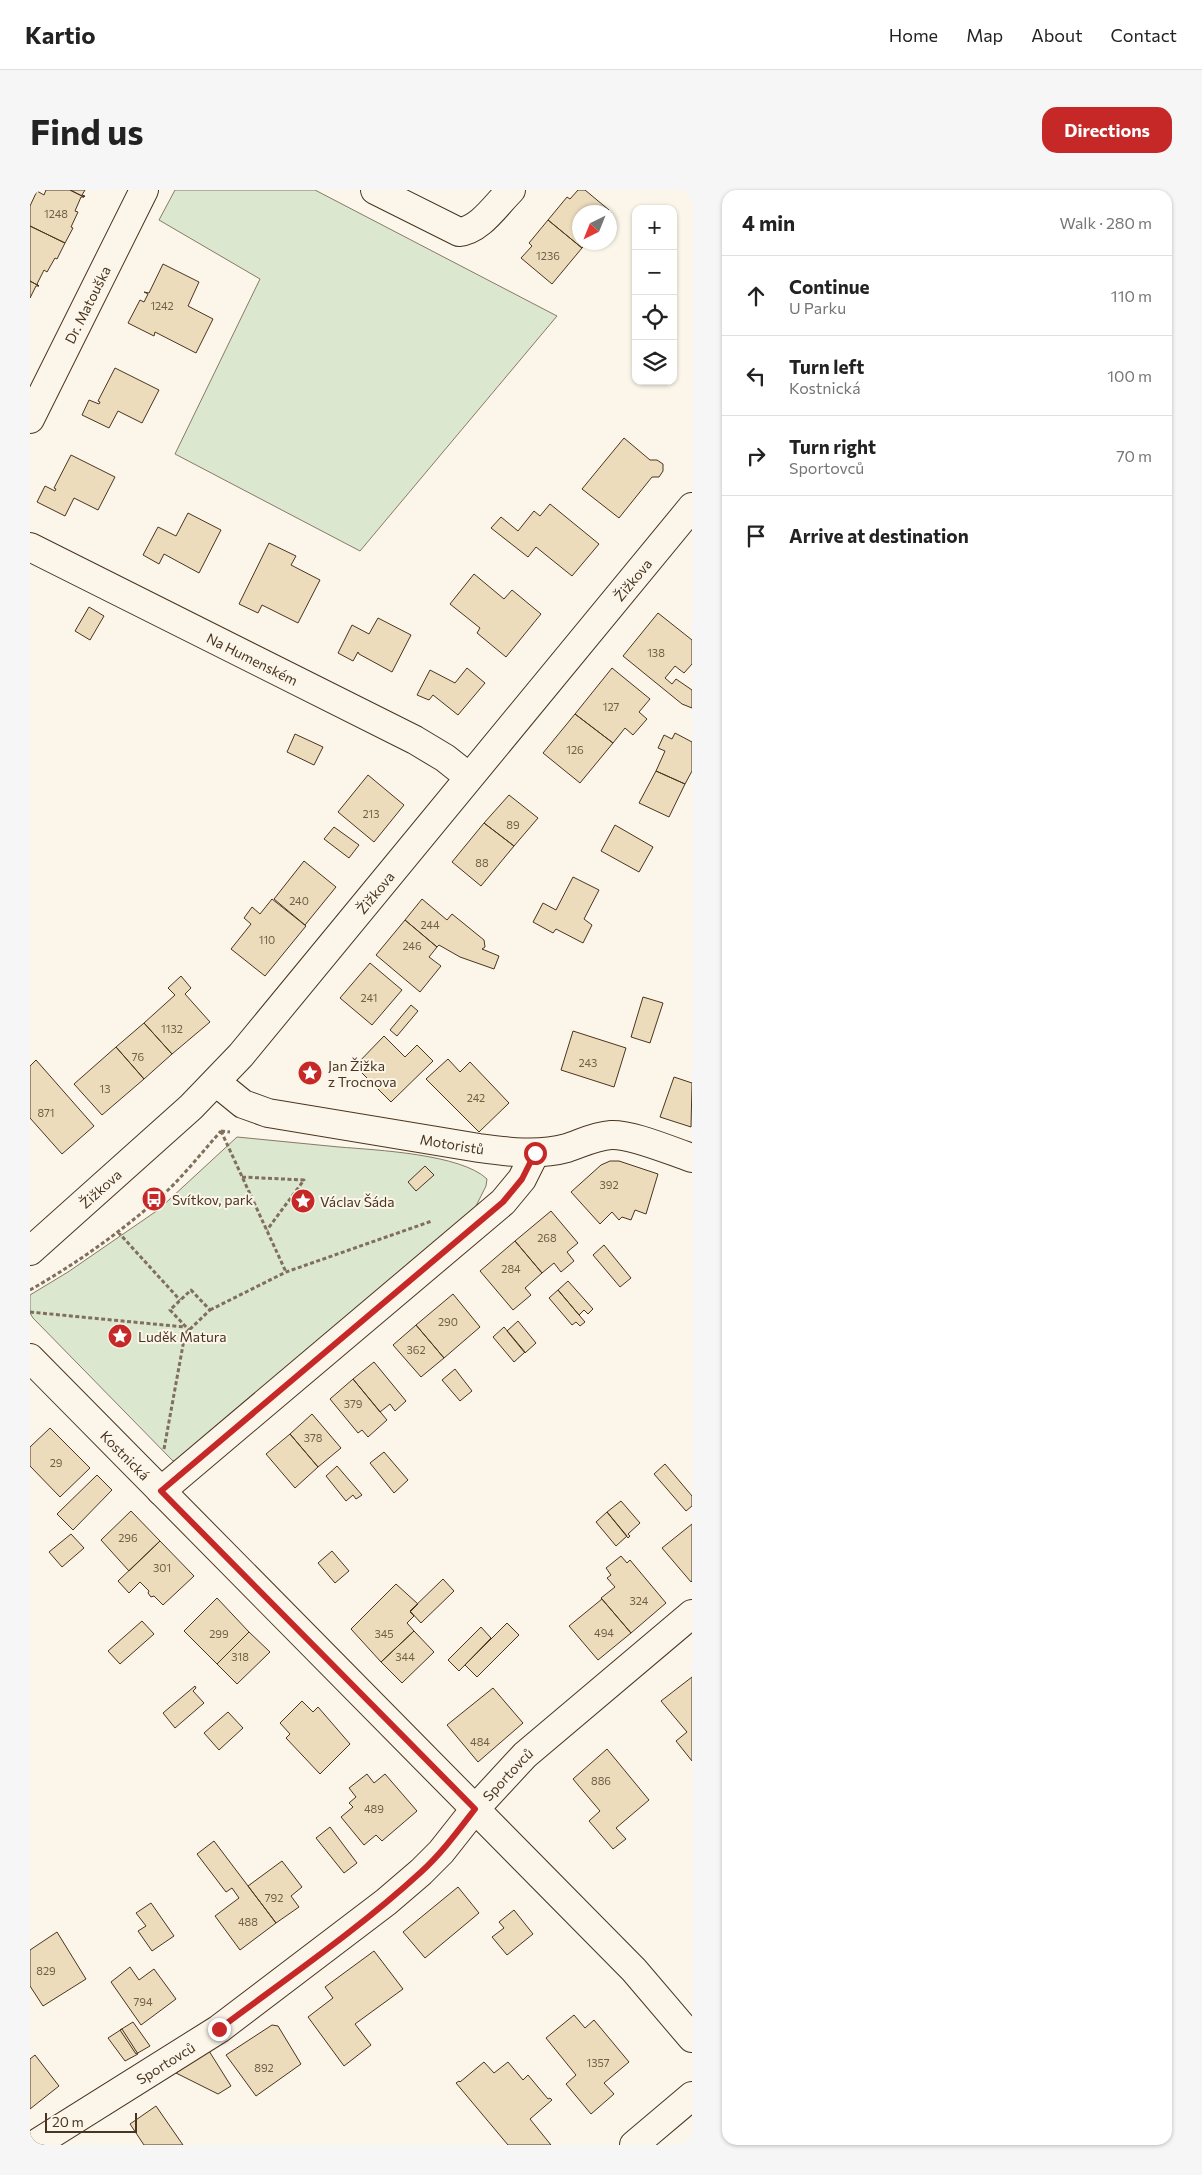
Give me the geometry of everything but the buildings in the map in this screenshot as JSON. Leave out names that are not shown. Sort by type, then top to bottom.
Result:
[{"type":"street","name":"Dr. Matouška","points":[[30,419],[144,190]]},
{"type":"street","points":[[375,190],[459,232],[468,231],[476,226],[510,190]]},
{"type":"street","name":"Žižkova","points":[[30,1251],[105,1185],[216,1082],[248,1047],[692,507]]},
{"type":"street","name":"Na Humenském","points":[[30,546],[415,740],[445,758],[470,777]]},
{"type":"street","name":"Motoristů","points":[[216,1082],[243,1104],[268,1113],[479,1148],[513,1153],[535,1153],[566,1148],[591,1139],[613,1135],[627,1137],[692,1158]]},
{"type":"street","points":[[161,1491],[503,1202],[522,1179],[535,1153]]},
{"type":"street","name":"Kostnická","points":[[30,1358],[634,1970],[692,2038]]},
{"type":"street","name":"Sportovců","points":[[34,2145],[219,2029],[304,1965],[421,1872],[441,1852],[475,1809],[525,1755],[692,1614]]},
{"type":"street","points":[[634,2145],[692,2096]]},
{"type":"path","points":[[30,1290],[64,1271],[118,1232],[168,1190],[221,1131],[286,1272]]},
{"type":"path","points":[[242,1177],[304,1180],[267,1230]]},
{"type":"path","points":[[164,1450],[185,1334],[210,1310],[286,1272],[438,1219]]},
{"type":"path","points":[[118,1232],[180,1300]]},
{"type":"path","points":[[189,1330],[170,1310],[180,1300],[191,1290],[210,1310]]},
{"type":"path","points":[[30,1312],[186,1327]]},
{"type":"green space","points":[[175,190],[315,190],[557,316],[360,551],[175,454],[260,279],[159,220]]},
{"type":"green space","points":[[237,1137],[395,1152],[439,1159],[475,1171],[487,1179],[486,1186],[470,1218],[194,1453],[173,1461],[33,1318],[30,1313],[30,1295],[68,1272],[158,1210]]},
{"type":"place","name":"Jan Žižka z Trocnova","points":[[310,1073]]},
{"type":"place","name":"Svítkov, park","points":[[154,1199]]},
{"type":"place","name":"Václav Šáda","points":[[303,1201]]},
{"type":"place","name":"Luděk Matura","points":[[120,1336]]},
{"type":"route","points":[[219,2029],[386,1902],[421,1872],[441,1852],[475,1809],[161,1491],[503,1202],[522,1179],[535,1153]]}]
